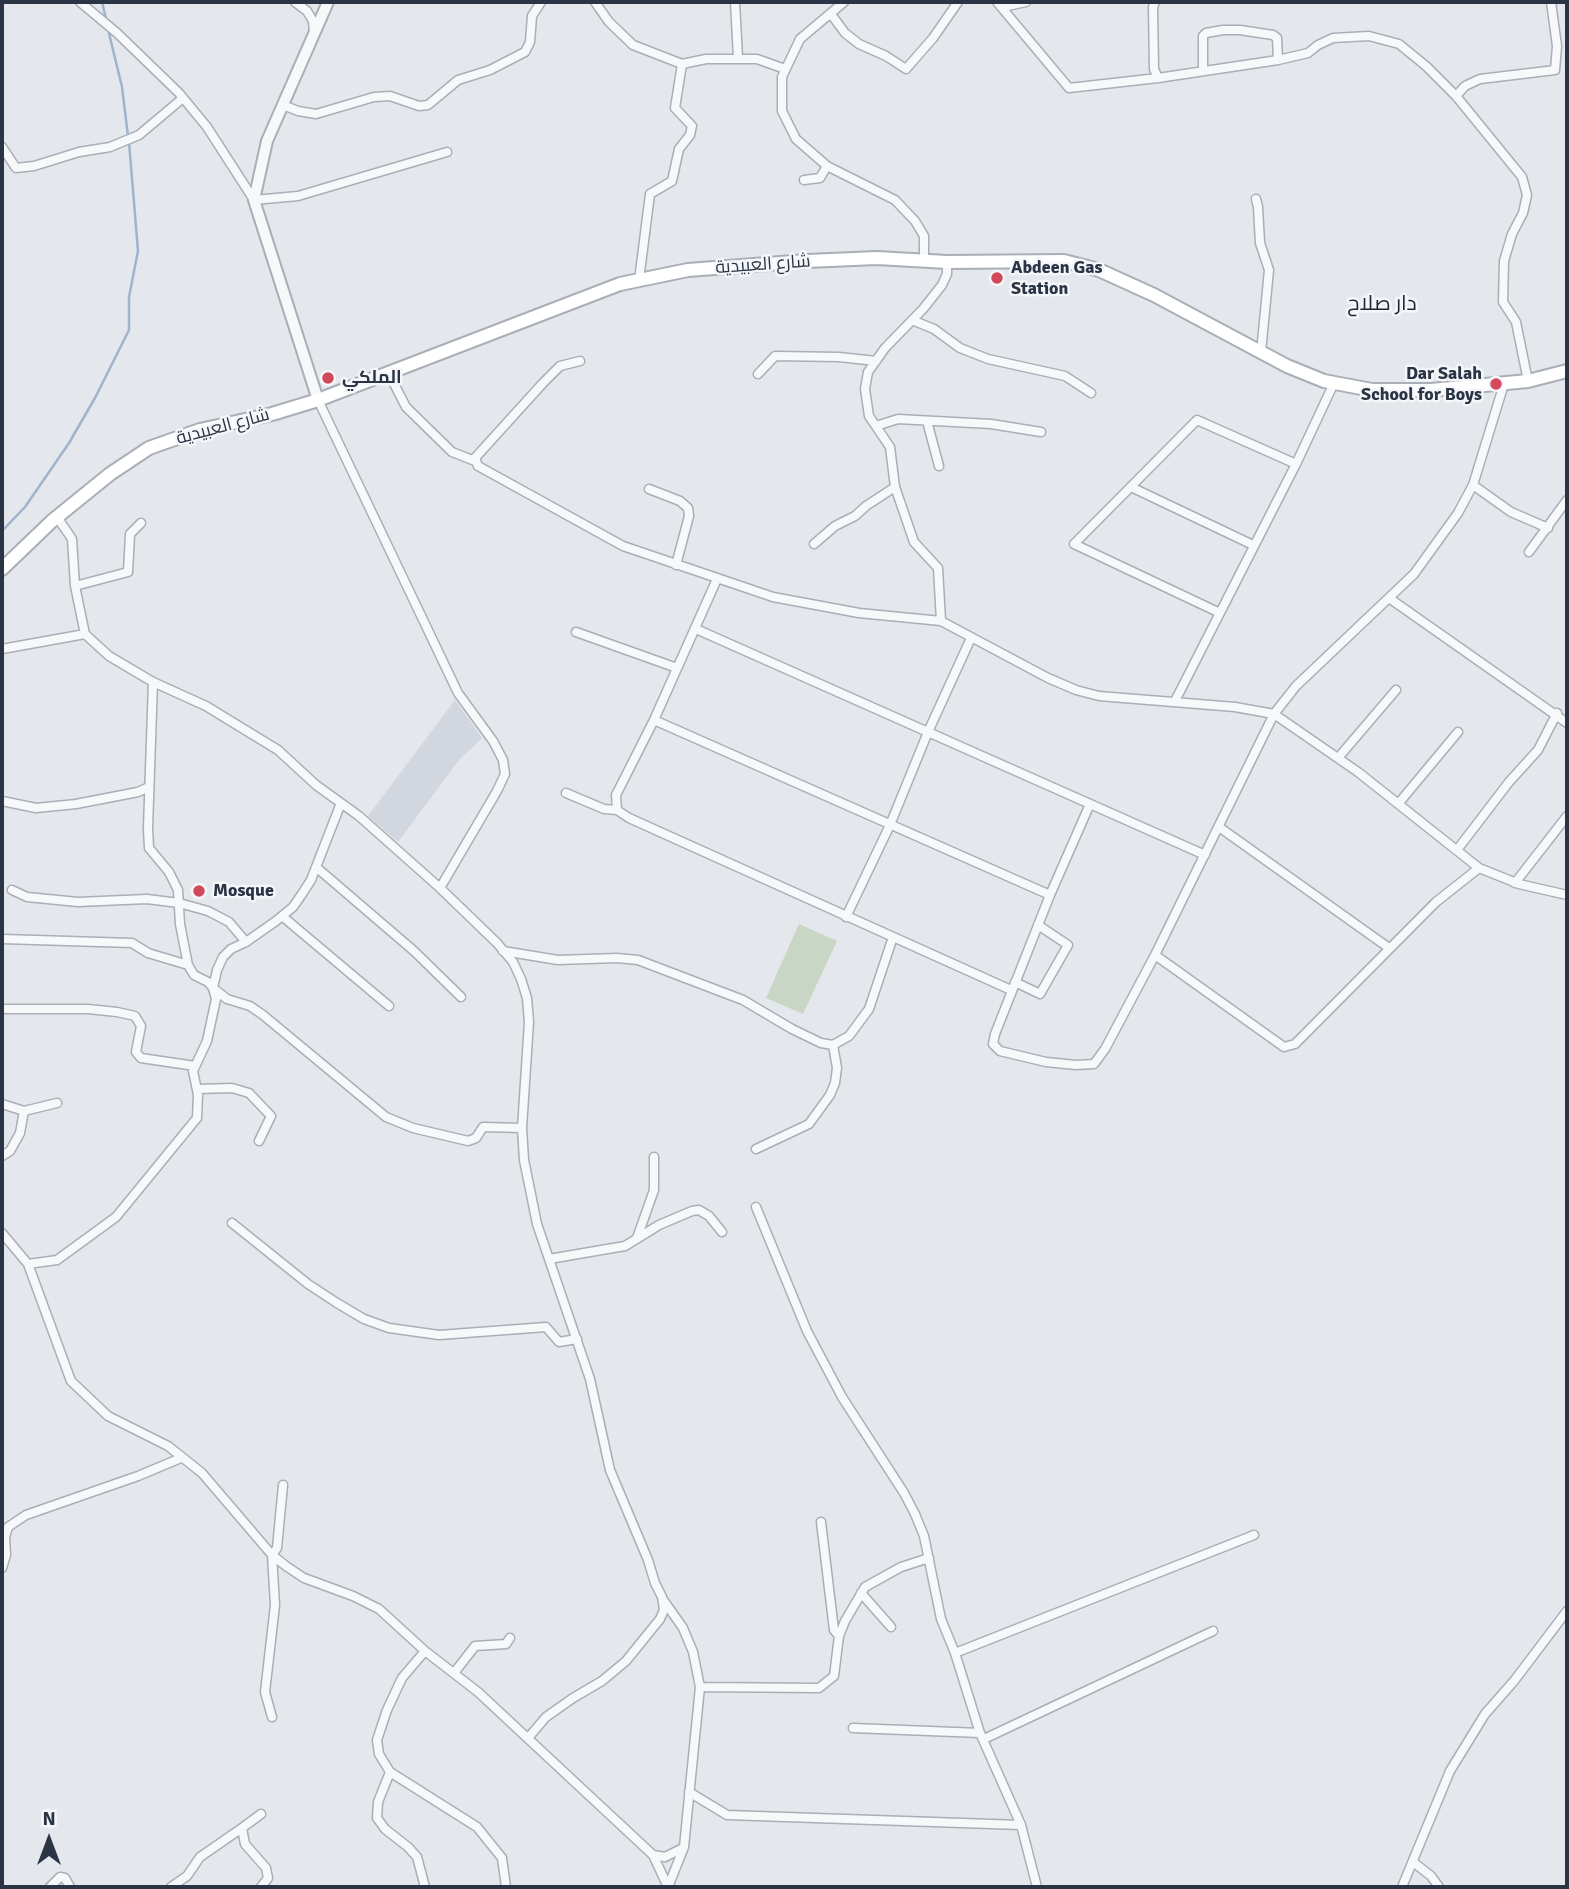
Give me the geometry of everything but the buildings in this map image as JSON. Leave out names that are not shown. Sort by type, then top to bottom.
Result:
[{"type":"main road","name":"شارع العبيدية","points":[[2,569],[57,517],[110,474],[149,448],[200,430],[272,414],[318,400],[486,338],[620,284],[688,270],[877,258],[1064,261],[1098,270],[1154,295],[1287,366],[1334,383],[1373,390],[1431,390],[1528,381],[1567,371]]},
{"type":"street","points":[[80,2],[117,33],[183,98],[207,127],[254,200],[318,400],[458,694],[493,741],[503,760],[505,775],[498,791],[440,888]]},
{"type":"street","points":[[295,2],[307,11],[313,21],[314,33]]},
{"type":"street","points":[[254,200],[267,141],[328,2]]},
{"type":"street","points":[[283,105],[316,114],[346,104],[382,97],[400,98],[419,106],[428,105],[450,84],[504,64],[525,52],[530,42],[532,16],[541,2]]},
{"type":"street","points":[[595,2],[609,22],[633,45],[682,64],[706,59],[737,58],[757,59],[785,69]]},
{"type":"street","points":[[735,2],[737,58]]},
{"type":"street","points":[[844,2],[800,39],[782,77],[782,111],[796,139],[827,166],[895,200],[924,236],[924,260]]},
{"type":"street","points":[[831,14],[852,39],[906,69],[933,38],[958,2]]},
{"type":"street","points":[[1000,4],[1026,2]]},
{"type":"street","points":[[1155,2],[1154,69],[1158,78]]},
{"type":"street","points":[[1456,96],[1465,86],[1480,79],[1555,70],[1557,46],[1551,2]]},
{"type":"street","points":[[1000,4],[1069,88],[1278,60],[1308,53],[1334,38],[1369,36],[1399,44],[1426,65],[1456,96],[1522,177],[1527,195],[1523,213],[1512,234],[1504,261],[1502,280],[1503,302],[1516,322],[1528,381]]},
{"type":"street","points":[[1203,71],[1203,36],[1223,30],[1273,34],[1277,38],[1278,60]]},
{"type":"street","points":[[639,280],[650,194],[672,181],[679,149],[690,135],[692,126],[675,108],[682,64]]},
{"type":"street","points":[[2,147],[16,168],[110,147],[138,135],[183,98]]},
{"type":"street","points":[[254,200],[298,196],[447,152]]},
{"type":"street","points":[[804,180],[820,178],[827,166]]},
{"type":"street","points":[[1256,199],[1260,243],[1269,270],[1261,352]]},
{"type":"street","points":[[941,621],[938,568],[914,542],[895,487],[890,447],[869,415],[865,389],[868,372],[885,348],[942,285],[947,274],[947,261]]},
{"type":"street","points":[[912,320],[934,329],[960,348],[988,359],[1065,376],[1091,393]]},
{"type":"street","points":[[758,374],[775,356],[839,357],[876,361]]},
{"type":"street","points":[[475,461],[560,366],[580,361]]},
{"type":"street","points":[[389,374],[406,407],[452,452],[475,461],[484,472],[622,546],[773,597],[834,608],[941,621],[1076,690],[1123,699],[1236,707],[1274,714],[1398,803],[1479,869],[1515,883],[1567,895]]},
{"type":"street","points":[[1175,701],[1296,464],[1334,383]]},
{"type":"street","points":[[1090,804],[1050,895],[995,1034],[993,1044],[1000,1051],[1046,1062],[1094,1064],[1105,1049],[1155,955],[1274,714],[1296,686],[1414,574],[1440,539],[1473,485],[1504,384]]},
{"type":"street","points":[[876,426],[898,419],[991,424],[1041,432]]},
{"type":"street","points":[[1220,613],[1074,544],[1197,420],[1296,464]]},
{"type":"street","points":[[927,421],[939,466]]},
{"type":"street","points":[[1473,485],[1511,512],[1548,528]]},
{"type":"street","points":[[814,544],[835,526],[855,516],[895,487]]},
{"type":"street","points":[[1131,487],[1253,545]]},
{"type":"street","points":[[649,489],[680,501],[688,508],[689,516],[676,565]]},
{"type":"street","points":[[1529,552],[1567,500]]},
{"type":"street","points":[[57,517],[72,539],[75,586],[85,634],[109,656],[153,682],[206,706],[278,750],[316,785],[359,816],[440,888],[513,962],[522,979],[529,1023],[522,1128],[524,1160],[537,1224],[593,1389],[612,1477],[662,1597],[683,1628],[693,1652],[700,1687],[684,1847],[668,1887]]},
{"type":"street","points":[[75,586],[128,572],[131,534],[141,523]]},
{"type":"street","points":[[617,810],[617,796],[717,579]]},
{"type":"street","points":[[1389,598],[1515,687],[1557,713],[1567,723]]},
{"type":"street","points":[[696,629],[1205,855]]},
{"type":"street","points":[[576,632],[677,668]]},
{"type":"street","points":[[2,649],[85,634]]},
{"type":"street","points":[[846,917],[890,825],[971,638]]},
{"type":"street","points":[[153,682],[149,848],[174,878],[178,890],[184,951],[194,975],[208,982],[227,999],[250,1006],[386,1117],[413,1128],[468,1142],[476,1138],[483,1127],[522,1128]]},
{"type":"street","points":[[1338,758],[1396,690]]},
{"type":"street","points":[[1457,850],[1509,782],[1538,750],[1557,713]]},
{"type":"street","points":[[654,720],[1050,895]]},
{"type":"street","points":[[1398,803],[1458,733]]},
{"type":"street","points":[[2,801],[36,808],[121,796],[149,787]]},
{"type":"street","points":[[566,793],[604,809],[617,810],[629,818],[893,937],[1013,986],[1040,994],[1068,945],[1038,925]]},
{"type":"street","points":[[28,1264],[57,1260],[116,1217],[197,1118],[197,1089],[193,1071],[207,1041],[215,1012],[213,988],[217,970],[223,957],[231,949],[246,942],[293,908],[316,867],[341,803]]},
{"type":"street","points":[[1515,883],[1567,817]]},
{"type":"street","points":[[1219,827],[1389,948]]},
{"type":"street","points":[[316,867],[414,951],[461,997]]},
{"type":"street","points":[[1155,955],[1284,1046],[1295,1044],[1436,902],[1479,869]]},
{"type":"street","points":[[12,890],[27,897],[78,902],[147,899],[178,903],[208,911],[229,922],[246,942]]},
{"type":"street","points":[[282,916],[389,1006]]},
{"type":"street","points":[[503,951],[558,960],[638,960],[743,1000],[792,1029],[821,1043],[833,1045],[849,1036],[869,1009],[893,937]]},
{"type":"street","points":[[3,939],[132,943],[148,953],[188,965]]},
{"type":"street","points":[[2,1009],[88,1009],[135,1016],[141,1026],[136,1052],[141,1058],[195,1066]]},
{"type":"street","points":[[756,1149],[810,1124],[830,1096],[835,1083],[837,1068],[833,1045]]},
{"type":"street","points":[[197,1089],[232,1088],[249,1093],[271,1116],[259,1141]]},
{"type":"street","points":[[2,1104],[23,1111],[57,1103]]},
{"type":"street","points":[[2,1156],[10,1151],[20,1133],[23,1111]]},
{"type":"street","points":[[637,1238],[654,1189],[654,1157]]},
{"type":"street","points":[[756,1207],[807,1331],[842,1397],[904,1493],[924,1536],[941,1619],[982,1736],[1021,1825],[1037,1887]]},
{"type":"street","points":[[549,1259],[625,1246],[680,1215],[699,1210],[709,1216],[722,1232]]},
{"type":"street","points":[[232,1223],[308,1284],[364,1319],[389,1328],[439,1335],[546,1326],[559,1342],[577,1339]]},
{"type":"street","points":[[2,1233],[28,1264],[71,1381],[108,1416],[168,1446],[202,1473],[272,1555],[304,1578],[379,1609],[528,1738],[653,1855],[668,1887]]},
{"type":"street","points":[[2,1568],[8,1527],[26,1515],[181,1458]]},
{"type":"street","points":[[272,1717],[265,1692],[275,1605],[272,1555],[277,1548],[283,1485]]},
{"type":"street","points":[[821,1522],[834,1630],[839,1636]]},
{"type":"street","points":[[955,1653],[1254,1535]]},
{"type":"street","points":[[700,1687],[805,1690],[820,1688],[834,1676],[839,1636],[865,1587],[901,1567],[929,1558]]},
{"type":"street","points":[[861,1593],[891,1627]]},
{"type":"street","points":[[528,1738],[546,1717],[602,1681],[626,1661],[660,1619],[664,1610],[662,1597]]},
{"type":"street","points":[[1402,1887],[1457,1759],[1485,1714],[1514,1681],[1567,1611]]},
{"type":"street","points":[[853,1728],[982,1736],[1213,1630]]},
{"type":"street","points":[[454,1674],[475,1646],[506,1644],[510,1638]]},
{"type":"street","points":[[425,1651],[402,1678],[377,1740],[379,1754],[390,1772],[477,1828],[502,1858],[506,1887]]},
{"type":"street","points":[[390,1772],[378,1802],[377,1818],[384,1829],[417,1857],[425,1887]]},
{"type":"street","points":[[689,1792],[727,1815],[1021,1825]]},
{"type":"street","points":[[172,1887],[187,1876],[200,1857],[261,1814]]},
{"type":"street","points":[[242,1828],[246,1844],[266,1868],[268,1878],[261,1887]]},
{"type":"street","points":[[653,1855],[665,1857],[684,1847]]},
{"type":"street","points":[[1413,1862],[1431,1876],[1439,1887]]},
{"type":"street","points":[[50,1887],[60,1877],[65,1878],[70,1887]]},
{"type":"shaded area","points":[[455,700],[482,738],[459,760],[398,842],[368,816]]},
{"type":"green space","points":[[799,924],[837,941],[803,1014],[766,998]]},
{"type":"waterway","points":[[102,2],[106,19]]},
{"type":"waterway","points":[[108,29],[122,87],[128,136]]},
{"type":"waterway","points":[[2,531],[25,507],[69,443],[129,330],[129,297],[138,251],[129,142]]},
{"type":"place","name":"Abdeen Gas Station","points":[[997,278]]},
{"type":"place","name":"الملكي","points":[[328,378]]},
{"type":"place","name":"Dar Salah School for Boys","points":[[1496,384]]},
{"type":"place","name":"Mosque","points":[[199,891]]},
{"type":"district","name":"دار صلاح","points":[[1382,304]]}]
